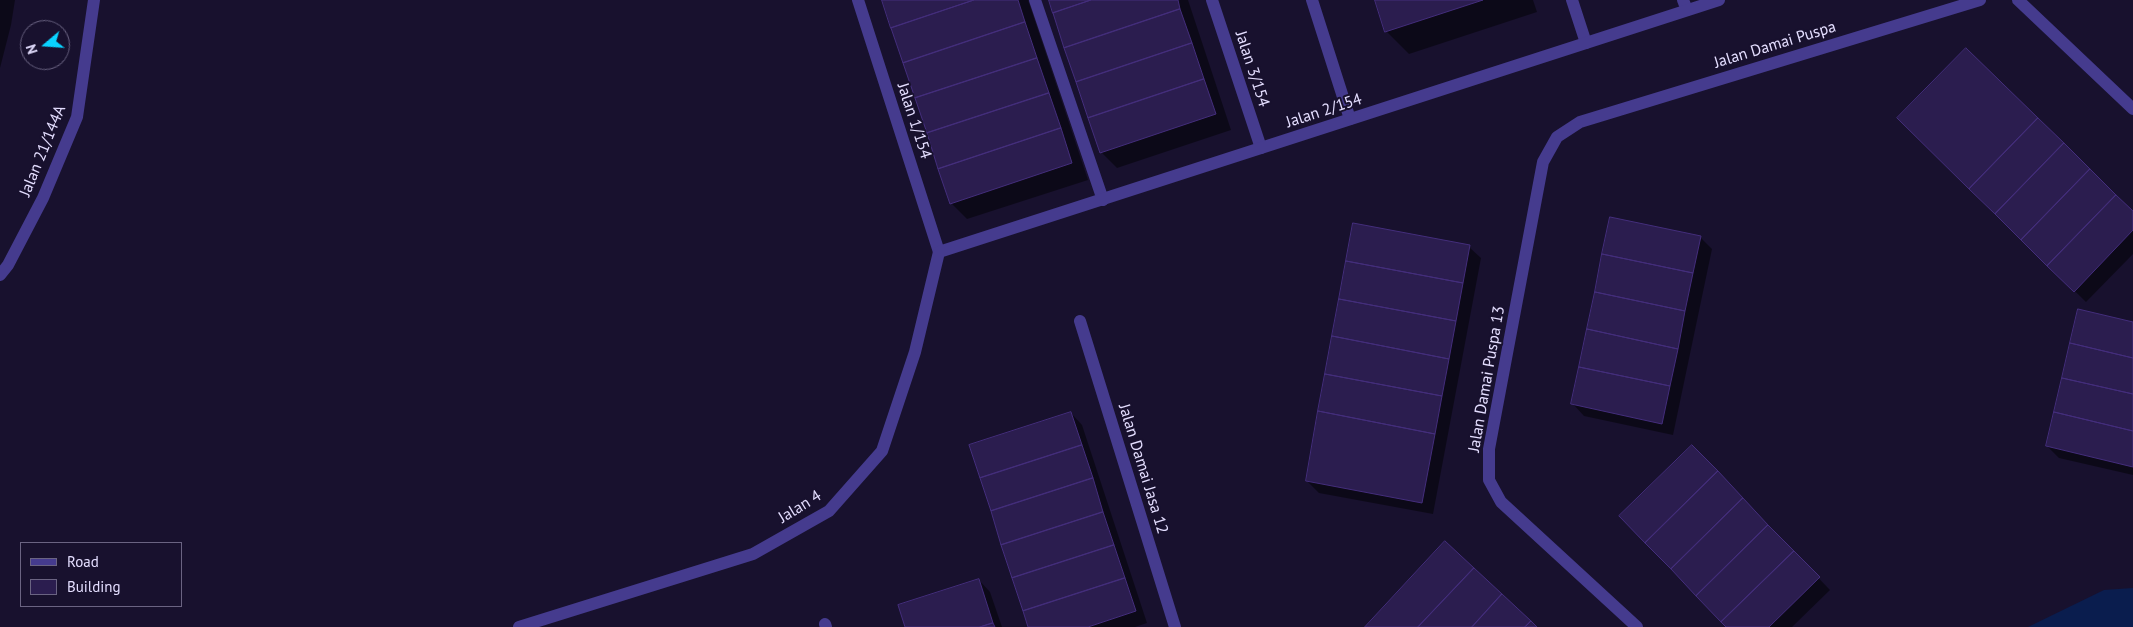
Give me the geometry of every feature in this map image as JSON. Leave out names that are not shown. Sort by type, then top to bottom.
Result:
[{"type":"street","name":"Jalan 21/144A","points":[[0,275],[8,265],[43,198],[77,117],[94,0]]},
{"type":"street","name":"Jalan 1/154","points":[[858,0],[939,252]]},
{"type":"street","points":[[1035,0],[1102,200]]},
{"type":"street","name":"Jalan 3/154","points":[[1212,0],[1261,148]]},
{"type":"street","points":[[1312,0],[1350,119]]},
{"type":"street","points":[[1572,0],[1586,43]]},
{"type":"street","name":"Jalan 2/154","points":[[939,252],[1586,43],[1685,5],[1719,0]]},
{"type":"street","name":"Jalan Damai Puspa","points":[[1580,122],[1980,0]]},
{"type":"street","points":[[2018,0],[2133,109]]},
{"type":"street","name":"Jalan Damai Puspa 13","points":[[1580,122],[1557,137],[1543,162],[1488,449],[1489,480],[1502,502],[1637,627]]},
{"type":"street","name":"Jalan 4","points":[[519,627],[753,554],[830,512],[882,452],[915,352],[939,252]]},
{"type":"street","name":"Jalan Damai Jasa 12","points":[[1080,321],[1175,627]]},
{"type":"water","points":[[2133,588],[2133,627],[2028,627],[2104,590]]},
{"type":"building","points":[[882,0],[974,0],[891,28]]},
{"type":"building","points":[[974,0],[1018,0],[1025,22],[903,63],[891,28]]},
{"type":"building","points":[[1049,0],[1091,0],[1053,13]]},
{"type":"building","points":[[1091,0],[1178,0],[1180,9],[1064,48],[1053,13]]},
{"type":"building","points":[[1375,0],[1483,0],[1385,32]]},
{"type":"building","points":[[1180,9],[1192,43],[1076,82],[1064,48]]},
{"type":"building","points":[[1025,22],[1037,58],[915,98],[903,63]]},
{"type":"building","points":[[1192,43],[1204,79],[1088,118],[1076,82]]},
{"type":"building","points":[[1966,48],[2038,118],[1969,189],[1897,118]]},
{"type":"building","points":[[1037,58],[1049,93],[927,133],[915,98]]},
{"type":"building","points":[[1204,79],[1216,114],[1100,153],[1088,118]]},
{"type":"building","points":[[1049,93],[1061,128],[938,169],[927,133]]},
{"type":"building","points":[[2038,118],[2064,143],[1995,214],[1969,189]]},
{"type":"building","points":[[1061,128],[1072,163],[950,204],[938,169]]},
{"type":"building","points":[[2064,143],[2090,169],[2021,240],[1995,214]]},
{"type":"building","points":[[2090,169],[2116,195],[2047,266],[2021,240]]},
{"type":"building","points":[[2116,195],[2133,211],[2133,230],[2074,292],[2047,266]]},
{"type":"building","points":[[1610,217],[1701,236],[1693,273],[1602,254]]},
{"type":"building","points":[[1353,223],[1470,245],[1463,283],[1346,261]]},
{"type":"building","points":[[1602,254],[1693,273],[1685,311],[1595,292]]},
{"type":"building","points":[[1346,261],[1463,283],[1456,321],[1339,299]]},
{"type":"building","points":[[1595,292],[1685,311],[1678,349],[1587,329]]},
{"type":"building","points":[[1339,299],[1456,321],[1449,359],[1332,336]]},
{"type":"building","points":[[2078,309],[2133,322],[2133,358],[2070,343]]},
{"type":"building","points":[[1587,329],[1678,349],[1670,386],[1579,367]]},
{"type":"building","points":[[1332,336],[1449,359],[1442,396],[1325,374]]},
{"type":"building","points":[[2070,343],[2133,358],[2133,394],[2062,378]]},
{"type":"building","points":[[1579,367],[1670,386],[1662,424],[1571,404]]},
{"type":"building","points":[[1325,374],[1442,396],[1435,434],[1318,411]]},
{"type":"building","points":[[2062,378],[2133,394],[2133,431],[2054,412]]},
{"type":"building","points":[[1318,411],[1435,434],[1422,503],[1306,481]]},
{"type":"building","points":[[1071,412],[1082,445],[980,478],[969,445]]},
{"type":"building","points":[[2054,412],[2133,431],[2133,467],[2046,446]]},
{"type":"building","points":[[1082,445],[1093,478],[991,511],[980,478]]},
{"type":"building","points":[[1692,445],[1718,471],[1645,543],[1619,516]]},
{"type":"building","points":[[1718,471],[1743,498],[1671,569],[1645,543]]},
{"type":"building","points":[[1093,478],[1103,512],[1001,545],[991,511]]},
{"type":"building","points":[[1743,498],[1768,525],[1696,596],[1671,569]]},
{"type":"building","points":[[1103,512],[1114,545],[1012,578],[1001,545]]},
{"type":"building","points":[[1768,525],[1794,551],[1721,622],[1696,596]]},
{"type":"building","points":[[1445,541],[1474,568],[1418,627],[1365,627]]},
{"type":"building","points":[[1114,545],[1125,578],[1023,611],[1012,578]]},
{"type":"building","points":[[1794,551],[1820,577],[1769,627],[1726,627],[1721,622]]},
{"type":"building","points":[[1474,568],[1502,594],[1472,627],[1418,627]]},
{"type":"building","points":[[1125,578],[1136,611],[1088,627],[1028,627],[1023,611]]},
{"type":"building","points":[[979,579],[993,623],[980,627],[905,627],[898,605]]},
{"type":"building","points":[[1502,594],[1531,621],[1525,627],[1472,627]]},
{"type":"building","points":[[1531,621],[1537,627],[1525,627]]},
{"type":"building","points":[[993,623],[995,627],[980,627]]}]
